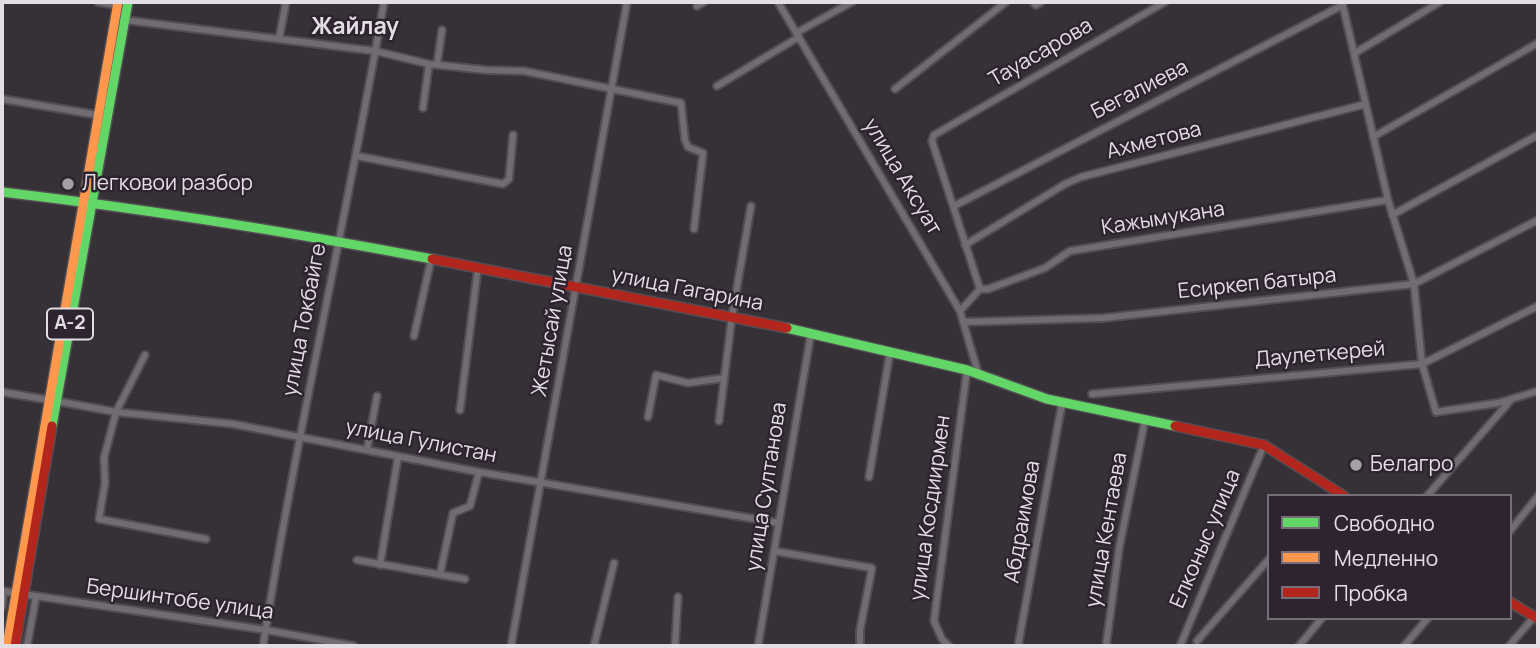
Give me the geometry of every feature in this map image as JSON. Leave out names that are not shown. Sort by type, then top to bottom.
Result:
[{"type":"main road","name":"A-2","points":[[15,646],[20,594],[52,401],[128,2]]},
{"type":"main road","name":"A-2","points":[[88,202],[98,115],[118,3]]},
{"type":"main road","name":"улица Гагарина","points":[[2,192],[88,202],[339,241],[811,333],[967,370],[1062,403],[1264,445],[1341,494]]},
{"type":"main road","name":"A-2","points":[[7,646],[20,594]]},
{"type":"main road","points":[[1512,603],[1536,618]]},
{"type":"street","points":[[98,2],[118,3]]},
{"type":"street","points":[[279,39],[286,2]]},
{"type":"street","name":"улица Токбайге","points":[[263,646],[384,2]]},
{"type":"street","name":"Жетысай улица","points":[[511,646],[627,2]]},
{"type":"street","points":[[697,6],[704,2]]},
{"type":"street","name":"улица Аксуат","points":[[778,2],[960,311],[979,376]]},
{"type":"street","points":[[716,86],[852,2]]},
{"type":"street","points":[[895,89],[1006,2]]},
{"type":"street","points":[[1033,2],[1036,5],[1041,2]]},
{"type":"street","name":"Тауасарова","points":[[954,206],[932,141],[934,135],[1165,2]]},
{"type":"street","points":[[1355,53],[1440,2]]},
{"type":"street","points":[[1343,3],[1388,200],[1414,284],[1422,364],[1436,412],[1512,399],[1538,391]]},
{"type":"street","name":"Бегалиева","points":[[954,206],[1343,3]]},
{"type":"street","points":[[125,20],[375,51],[433,64],[524,71],[681,103],[688,147],[703,153],[694,229]]},
{"type":"street","points":[[422,108],[442,30]]},
{"type":"street","points":[[1373,137],[1538,43]]},
{"type":"street","points":[[2,99],[98,115]]},
{"type":"street","name":"Ахметова","points":[[965,245],[1081,177],[1366,104]]},
{"type":"street","points":[[357,156],[503,184],[509,179],[513,135]]},
{"type":"street","points":[[1392,215],[1538,135]]},
{"type":"street","name":"Кажымукана","points":[[979,289],[988,289],[1045,268],[1070,251],[1388,200]]},
{"type":"street","points":[[719,421],[732,316],[751,206]]},
{"type":"street","points":[[954,206],[979,289],[960,311]]},
{"type":"street","name":"Есиркеп батыра","points":[[963,322],[1103,318],[1414,284],[1538,220]]},
{"type":"street","points":[[414,336],[431,260]]},
{"type":"street","points":[[460,410],[478,267]]},
{"type":"street","name":"Даулеткерей","points":[[1092,394],[1422,364],[1538,306]]},
{"type":"street","name":"улица Султанова","points":[[758,646],[811,333]]},
{"type":"street","points":[[869,477],[890,352]]},
{"type":"street","points":[[145,355],[116,412],[104,458],[106,482],[99,519],[206,539]]},
{"type":"street","name":"улица Косдиирмен","points":[[949,646],[942,639],[934,621],[967,370]]},
{"type":"street","points":[[648,417],[656,375],[688,383],[724,377]]},
{"type":"street","name":"улица Гулистан","points":[[2,392],[116,412],[233,424],[479,472],[779,523]]},
{"type":"street","points":[[367,450],[377,396]]},
{"type":"street","points":[[1429,494],[1512,399]]},
{"type":"street","name":"Абдраимова","points":[[1018,646],[1062,403]]},
{"type":"street","name":"улица Кентаева","points":[[1105,646],[1119,549],[1145,420]]},
{"type":"street","name":"Елконыс улица","points":[[1180,646],[1264,445]]},
{"type":"street","points":[[380,565],[398,457]]},
{"type":"street","points":[[440,574],[453,513],[470,506],[479,472]]},
{"type":"street","points":[[1326,494],[1331,488]]},
{"type":"street","points":[[1512,528],[1538,496]]},
{"type":"street","points":[[774,551],[872,568],[860,630],[860,646]]},
{"type":"street","points":[[357,560],[465,579]]},
{"type":"street","points":[[1197,641],[1267,561]]},
{"type":"street","points":[[594,646],[614,563]]},
{"type":"street","points":[[2,607],[3,591]]},
{"type":"street","name":"Бершинтобе улица","points":[[3,591],[266,630],[354,646]]},
{"type":"street","points":[[27,646],[36,597]]},
{"type":"street","points":[[675,646],[678,597]]},
{"type":"street","points":[[1509,646],[1536,618]]},
{"type":"street","points":[[1299,646],[1320,620]]},
{"type":"street","points":[[1404,646],[1426,620]]},
{"type":"traffic: fast","points":[[52,426],[128,2]]},
{"type":"traffic: fast","points":[[2,192],[218,222],[432,259]]},
{"type":"traffic: fast","points":[[787,328],[967,370],[1047,399],[1175,426]]},
{"type":"traffic: slow","points":[[7,646],[118,2]]},
{"type":"traffic: jam","points":[[432,259],[787,328]]},
{"type":"traffic: jam","points":[[15,646],[52,426]]},
{"type":"traffic: jam","points":[[1175,426],[1264,445],[1341,494]]},
{"type":"traffic: jam","points":[[1512,603],[1538,619]]},
{"type":"place","name":"Легковои разбор","points":[[68,184]]},
{"type":"place","name":"Белагро","points":[[1356,465]]},
{"type":"district","name":"Жайлау","points":[[355,28]]}]
